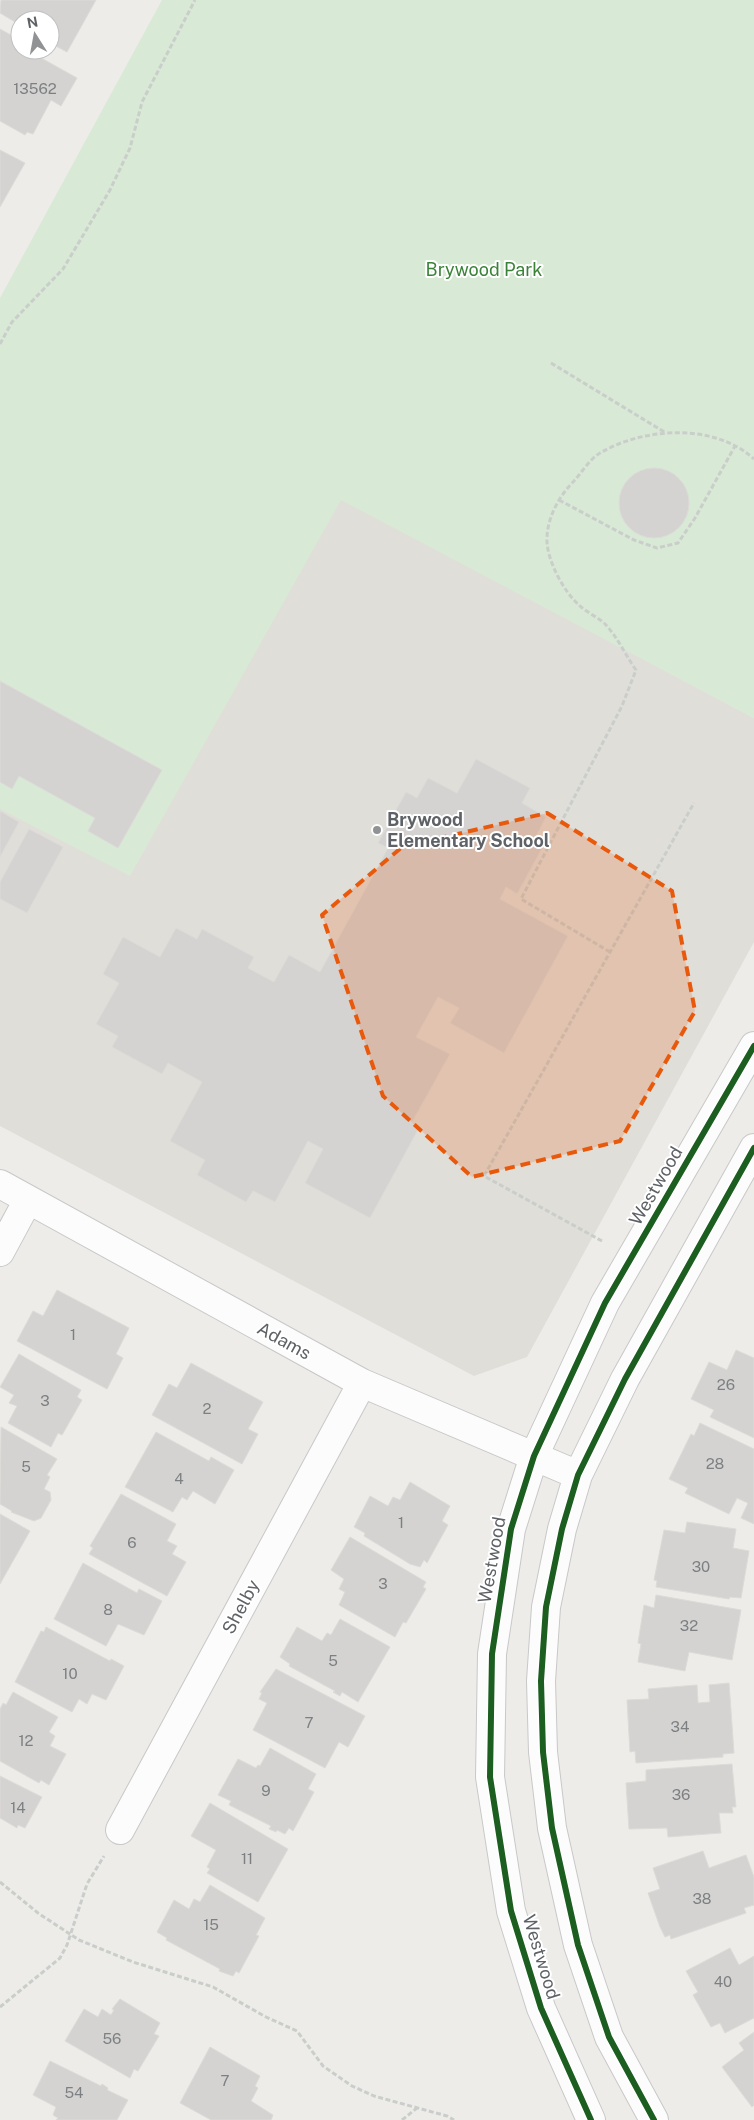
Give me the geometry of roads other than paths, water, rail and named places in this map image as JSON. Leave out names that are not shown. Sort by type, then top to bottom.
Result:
[{"type":"street","name":"Westwood","points":[[591,2120],[541,2008],[511,1911],[490,1777],[492,1654],[511,1529],[534,1456],[605,1303],[745,1084],[754,1046]]},
{"type":"street","points":[[654,2120],[609,2037],[578,1945],[550,1818],[543,1752],[541,1690],[546,1607],[562,1529],[578,1476],[625,1379],[754,1148]]},
{"type":"street","name":"Adams","points":[[0,1184],[362,1384],[578,1476]]},
{"type":"street","points":[[0,1252],[28,1200]]},
{"type":"street","name":"Shelby","points":[[120,1830],[362,1384]]},
{"type":"place","name":"Brywood Elementary School","points":[[377,830]]},
{"type":"park label","name":"Brywood Park","points":[[484,270]]}]
